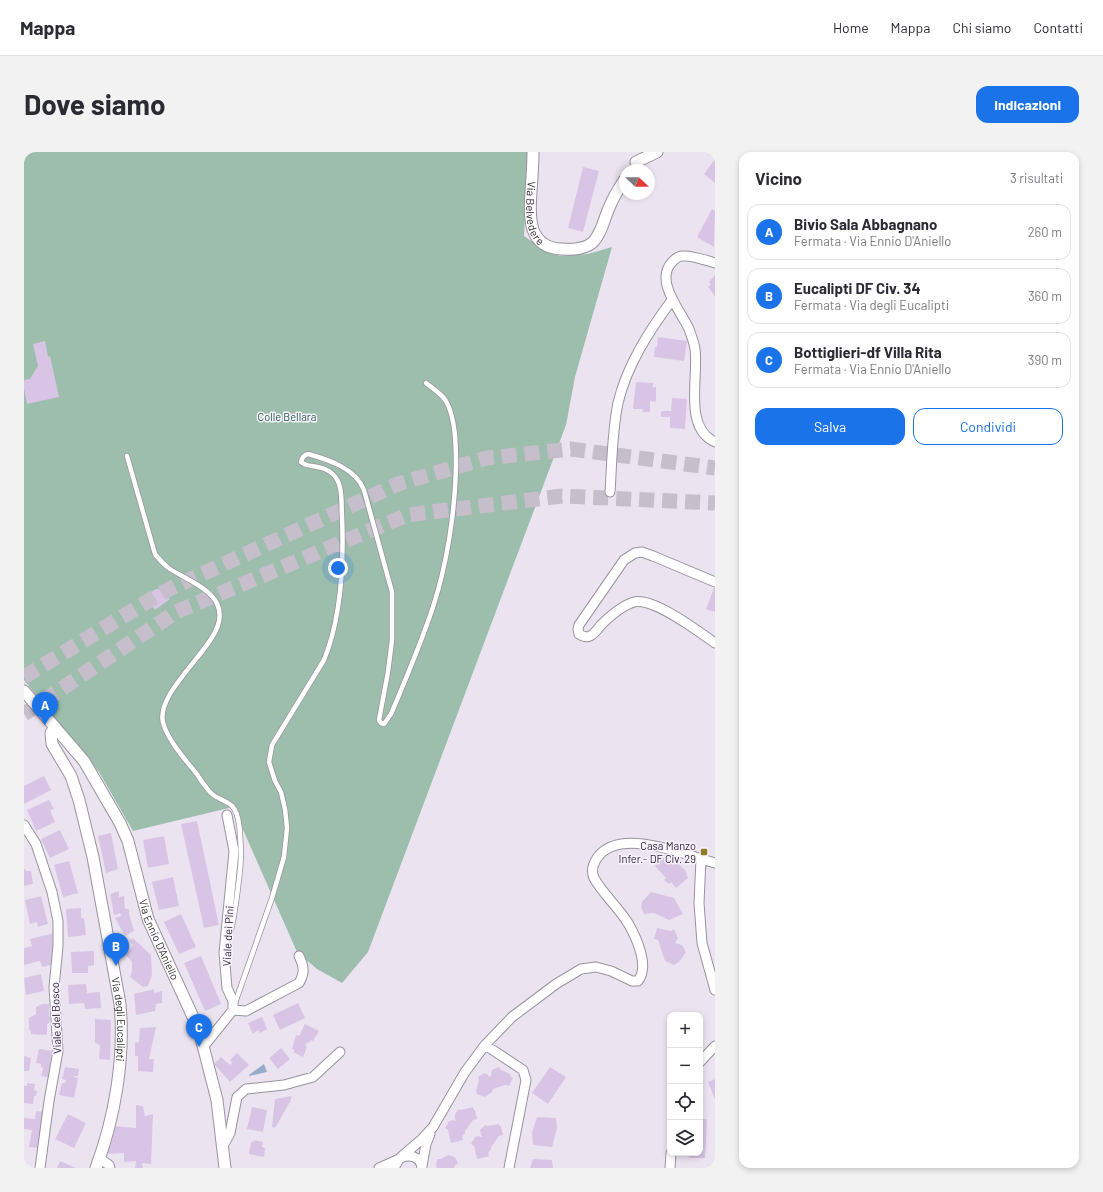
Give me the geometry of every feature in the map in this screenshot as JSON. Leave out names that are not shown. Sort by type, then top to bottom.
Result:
[{"type":"street","name":"Via Belvedere","points":[[534,152],[529,213],[530,222],[536,236],[541,242],[552,248],[578,248],[593,242],[598,236],[608,208],[619,187]]},
{"type":"street","points":[[634,164],[642,152]]},
{"type":"street","points":[[636,164],[657,152]]},
{"type":"street","points":[[715,263],[682,256],[676,258],[667,270],[667,285],[672,300],[688,328],[695,350],[696,419],[703,434],[715,442]]},
{"type":"street","points":[[610,492],[614,432],[618,403],[628,374],[649,331],[672,300]]},
{"type":"street","points":[[715,582],[642,552],[635,553],[624,560],[579,625],[578,629],[579,634],[582,637],[591,636],[610,616],[625,606],[634,602],[647,602],[693,627],[715,643]]},
{"type":"street","name":"Via Ennio D'Aniello","points":[[24,691],[84,761],[120,824],[128,842],[148,919],[192,1012],[204,1046],[217,1100],[225,1168]]},
{"type":"street","name":"Via degli Eucalipti","points":[[55,727],[51,734],[52,744],[71,776],[79,800],[93,857],[120,1004],[121,1038],[117,1089],[98,1163]]},
{"type":"street","name":"Viale dei Pini","points":[[227,815],[234,851],[224,954],[227,988],[233,1001],[233,1010]]},
{"type":"street","name":"Viale del Bosco","points":[[24,825],[36,844],[52,892],[58,921],[58,946],[54,987],[58,1051],[49,1101],[40,1168]]},
{"type":"street","points":[[394,1168],[400,1158],[421,1140],[433,1126],[466,1072],[485,1045],[512,1017],[556,984],[581,969],[596,967],[611,971],[632,981],[638,981],[641,977],[643,964],[635,938],[627,922],[600,888],[592,874],[595,860],[603,851],[616,845],[642,843],[715,864]]},
{"type":"street","points":[[701,859],[699,902],[702,943],[715,990]]},
{"type":"street","points":[[204,1046],[233,1010],[246,1011],[301,985],[304,975],[303,965],[299,956]]},
{"type":"street","points":[[485,1045],[523,1070],[526,1080],[509,1168]]},
{"type":"street","points":[[703,1059],[715,1046]]},
{"type":"street","points":[[222,1146],[230,1133],[238,1097],[246,1089],[284,1085],[313,1077],[340,1052]]},
{"type":"street","points":[[422,1167],[426,1144],[433,1126]]},
{"type":"street","points":[[379,1168],[406,1156],[416,1158],[422,1167]]},
{"type":"street","points":[[670,1168],[671,1156]]},
{"type":"street","points":[[98,1163],[109,1165],[110,1168]]},
{"type":"lane","points":[[233,1010],[272,898],[284,857],[287,828],[285,809],[281,792],[275,781],[269,762],[272,745],[324,660],[330,645],[338,601],[342,566],[340,490],[338,481],[334,476],[322,468],[304,465],[301,462],[302,458],[308,454],[343,467],[361,482],[364,490],[392,592],[392,640],[388,672],[378,720],[381,724],[384,724],[391,714],[433,606],[447,552],[455,493],[456,446],[451,416],[446,401],[426,383]]},
{"type":"lane","points":[[127,456],[155,554],[161,562],[202,588],[217,602],[219,623],[215,632],[205,648],[175,686],[164,706],[162,718],[175,747],[212,793],[233,807],[238,818],[241,853],[231,933],[226,942]]},
{"type":"green space","name":"Colle Bellara","points":[[24,152],[529,152],[524,236],[545,250],[560,256],[588,254],[612,247],[575,377],[566,425],[368,952],[342,983],[317,969],[297,952],[233,807],[133,831],[99,772],[24,680]]},
{"type":"water","points":[[264,1064],[267,1072],[249,1076],[249,1075]]},
{"type":"building","points":[[715,159],[715,183],[704,174]]},
{"type":"building","points":[[583,167],[599,171],[583,232],[568,228]]},
{"type":"building","points":[[712,209],[715,211],[714,247],[697,237]]},
{"type":"building","points":[[715,275],[715,296],[708,287],[711,284],[709,282]]},
{"type":"building","points":[[658,337],[687,341],[684,361],[654,357]]},
{"type":"building","points":[[45,341],[48,357],[50,356],[59,397],[27,404],[24,380],[30,379],[38,366],[33,344]]},
{"type":"building","points":[[636,382],[653,383],[653,387],[656,387],[656,402],[650,401],[650,412],[642,412],[643,409],[633,409]]},
{"type":"building","points":[[672,398],[687,399],[685,429],[670,428],[670,417],[661,417],[661,411],[671,411]]},
{"type":"building","points":[[715,588],[715,612],[706,609]]},
{"type":"building","points":[[156,589],[161,591],[163,590],[170,599],[155,610],[145,596]]},
{"type":"building","points":[[44,776],[51,790],[24,804],[24,786]]},
{"type":"building","points":[[49,800],[54,809],[50,810],[55,822],[36,831],[27,810]]},
{"type":"building","points":[[197,821],[219,925],[204,928],[181,824]]},
{"type":"building","points":[[60,830],[69,849],[50,858],[41,839]]},
{"type":"building","points":[[111,833],[118,869],[106,873],[98,836]]},
{"type":"building","points":[[164,836],[169,864],[148,868],[143,840]]},
{"type":"building","points":[[663,858],[676,862],[685,870],[688,878],[676,888],[671,882],[669,884],[664,880],[666,878],[655,866]]},
{"type":"building","points":[[69,861],[78,893],[63,897],[54,865]]},
{"type":"building","points":[[24,869],[31,871],[33,884],[24,886]]},
{"type":"building","points":[[173,877],[179,906],[159,910],[152,882]]},
{"type":"building","points":[[119,891],[119,897],[124,896],[125,909],[129,909],[134,931],[125,936],[115,918],[121,916],[120,913],[114,915],[110,894]]},
{"type":"building","points":[[651,892],[674,898],[683,914],[669,920],[654,913],[644,914],[641,907],[642,902]]},
{"type":"building","points":[[41,896],[48,924],[38,927],[37,922],[30,924],[25,900]]},
{"type":"building","points":[[81,908],[81,918],[84,918],[86,935],[68,937],[66,909]]},
{"type":"building","points":[[181,914],[196,947],[179,954],[164,922]]},
{"type":"building","points":[[657,928],[671,931],[674,929],[678,938],[675,943],[682,945],[686,952],[679,962],[674,965],[665,961],[658,940],[654,939]]},
{"type":"building","points":[[54,933],[54,964],[42,967],[40,961],[24,965],[24,948],[32,946],[30,939]]},
{"type":"building","points":[[133,938],[151,955],[152,975],[148,986],[143,987],[130,977],[132,962],[126,955],[133,945],[129,941]]},
{"type":"building","points":[[94,951],[94,965],[88,966],[88,973],[72,973],[71,952]]},
{"type":"building","points":[[201,956],[221,1004],[205,1011],[184,963]]},
{"type":"building","points":[[41,974],[44,991],[26,995],[24,978]]},
{"type":"building","points":[[86,984],[87,993],[100,992],[101,1008],[85,1009],[84,1003],[69,1004],[68,985]]},
{"type":"building","points":[[154,989],[154,993],[162,991],[162,1003],[156,1004],[155,1011],[136,1015],[134,994]]},
{"type":"building","points":[[298,1003],[305,1018],[280,1030],[273,1015]]},
{"type":"building","points":[[42,1004],[49,1004],[50,1019],[49,1023],[47,1024],[47,1034],[31,1034],[29,1029],[29,1018],[36,1014],[36,1007]]},
{"type":"building","points":[[262,1017],[267,1029],[260,1033],[258,1030],[253,1034],[248,1023]]},
{"type":"building","points":[[95,1019],[111,1020],[110,1060],[99,1059],[100,1045],[95,1043]]},
{"type":"building","points":[[305,1024],[319,1031],[313,1041],[311,1040],[309,1043],[307,1042],[305,1046],[307,1047],[303,1057],[293,1052],[295,1050],[292,1049],[296,1035],[299,1036]]},
{"type":"building","points":[[156,1027],[149,1059],[154,1059],[153,1072],[138,1071],[138,1056],[135,1056],[135,1043],[139,1042],[140,1028]]},
{"type":"building","points":[[281,1048],[290,1059],[278,1069],[269,1058]]},
{"type":"building","points":[[39,1049],[52,1051],[48,1077],[41,1076],[43,1068],[41,1067],[41,1064],[36,1063]]},
{"type":"building","points":[[237,1053],[249,1065],[230,1082],[214,1064],[221,1057],[230,1065],[232,1063],[230,1060]]},
{"type":"building","points":[[24,1056],[31,1058],[29,1071],[24,1071]]},
{"type":"building","points":[[65,1067],[79,1069],[78,1076],[74,1076],[78,1078],[74,1098],[59,1095],[62,1083],[65,1083],[66,1080],[62,1079]]},
{"type":"building","points":[[499,1067],[501,1070],[510,1074],[513,1078],[509,1086],[505,1085],[493,1089],[492,1092],[485,1097],[477,1094],[478,1077],[484,1073],[489,1077],[491,1076],[492,1070]]},
{"type":"building","points":[[550,1067],[566,1077],[548,1104],[532,1093]]},
{"type":"building","points":[[715,1079],[715,1099],[708,1082]]},
{"type":"building","points":[[27,1083],[35,1084],[34,1090],[37,1091],[36,1096],[34,1096],[33,1104],[24,1103],[24,1086],[27,1086]]},
{"type":"building","points":[[292,1096],[275,1128],[272,1127],[275,1099]]},
{"type":"building","points":[[136,1105],[143,1106],[145,1116],[153,1114],[151,1164],[142,1163],[143,1168],[135,1168],[136,1161],[124,1162],[124,1153],[106,1154],[113,1126],[136,1128]]},
{"type":"building","points":[[252,1107],[267,1110],[263,1132],[247,1129]]},
{"type":"building","points":[[473,1107],[477,1119],[473,1120],[465,1131],[462,1137],[463,1140],[451,1143],[448,1130],[445,1128],[449,1121],[456,1121],[455,1114],[459,1109],[461,1110]]},
{"type":"building","points":[[36,1111],[46,1112],[44,1126],[41,1126],[38,1148],[29,1147],[32,1130],[24,1129],[24,1118],[35,1119]]},
{"type":"building","points":[[68,1114],[86,1123],[74,1148],[55,1139]]},
{"type":"building","points":[[537,1117],[556,1118],[557,1128],[552,1147],[533,1145],[532,1133]]},
{"type":"building","points":[[703,1119],[707,1119],[705,1158],[690,1158],[688,1156],[703,1156]]},
{"type":"building","points":[[499,1124],[503,1135],[499,1136],[491,1147],[488,1153],[489,1156],[477,1159],[474,1146],[471,1144],[475,1137],[482,1136],[480,1130],[485,1125]]},
{"type":"building","points":[[254,1140],[263,1142],[262,1147],[265,1148],[264,1157],[249,1154],[251,1142],[254,1142]]},
{"type":"building","points":[[448,1155],[455,1157],[458,1163],[454,1168],[437,1168],[437,1159],[441,1159]]},
{"type":"building","points":[[533,1159],[552,1160],[553,1168],[530,1168]]},
{"type":"building","points":[[60,1161],[76,1168],[57,1168]]},
{"type":"tunnel","points":[[24,677],[163,592],[398,484],[487,458],[571,449],[715,468]]},
{"type":"tunnel","points":[[24,714],[176,612],[407,515],[562,496],[715,503]]},
{"type":"place","name":"Bivio Sala Abbagnano","points":[[45,725]]},
{"type":"place","name":"Casa Manzo Infer.- DF Civ. 29","points":[[704,852]]},
{"type":"place","name":"Eucalipti DF Civ. 34","points":[[116,966]]},
{"type":"place","name":"Bottiglieri-df Villa Rita","points":[[199,1047]]}]
